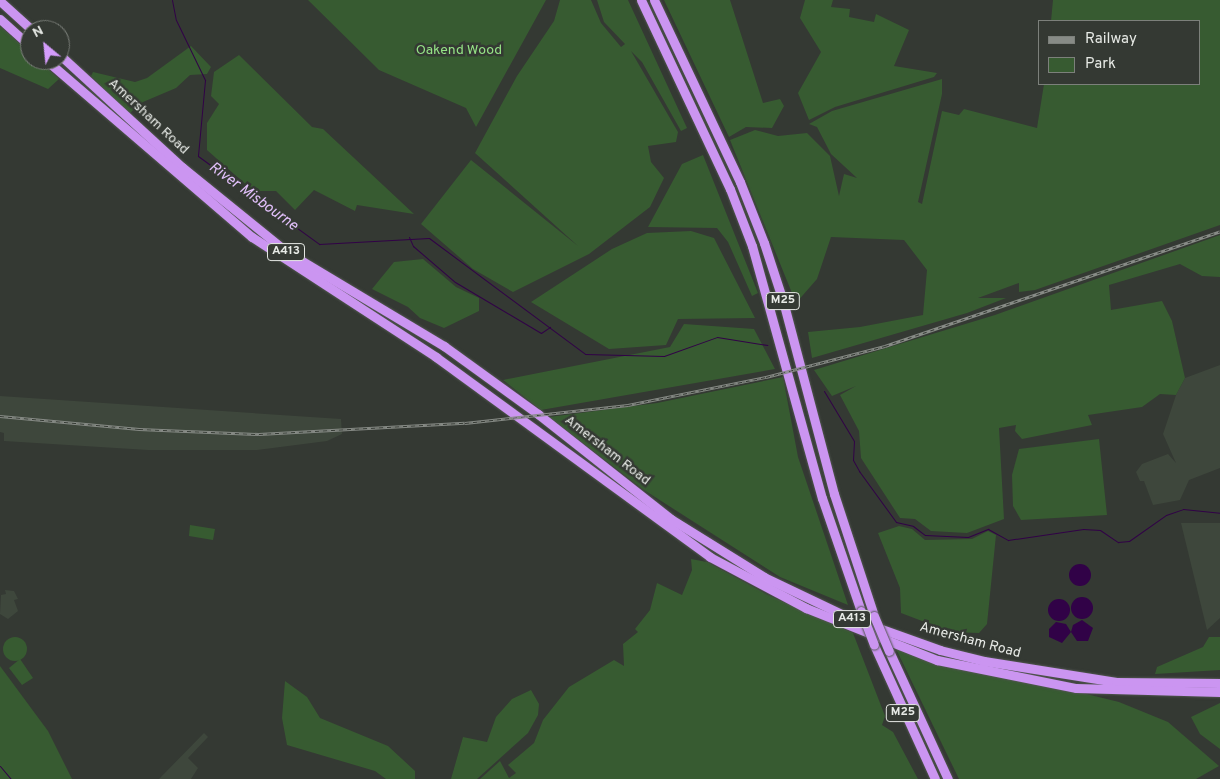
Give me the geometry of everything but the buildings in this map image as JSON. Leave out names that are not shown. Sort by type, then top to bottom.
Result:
[{"type":"highway","name":"M25","points":[[641,0],[730,189],[752,246],[822,498],[874,645],[935,779]]},
{"type":"highway","name":"M25","points":[[654,0],[732,166],[767,251],[834,494],[874,616],[948,779]]},
{"type":"highway","points":[[0,1],[21,20]]},
{"type":"highway","points":[[0,19],[20,37]]},
{"type":"highway","name":"Amersham Road","points":[[70,64],[182,167],[287,252],[444,346],[538,414],[672,519],[764,577],[848,617],[940,650],[984,661],[1116,682],[1220,683]]},
{"type":"highway","name":"A413","points":[[58,70],[252,237],[436,357],[710,558],[806,608],[938,660],[1076,688],[1220,692]]},
{"type":"shaded area","points":[[1220,365],[1220,468],[1189,480],[1180,500],[1153,505],[1144,481],[1140,481],[1136,472],[1142,464],[1168,454],[1176,463],[1163,434],[1176,395],[1185,378]]},
{"type":"shaded area","points":[[0,396],[341,419],[342,434],[327,441],[257,450],[148,450],[4,441],[4,433],[0,432]]},
{"type":"shaded area","points":[[1181,523],[1220,523],[1220,618],[1207,630]]},
{"type":"shaded area","points":[[1080,564],[1088,567],[1091,575],[1088,583],[1080,586],[1072,583],[1069,575],[1072,567]]},
{"type":"shaded area","points":[[5,590],[14,591],[18,599],[14,600],[18,611],[8,619],[0,614],[1,595],[6,594]]},
{"type":"shaded area","points":[[1082,597],[1090,600],[1093,608],[1090,616],[1082,619],[1074,616],[1071,608],[1074,600]]},
{"type":"shaded area","points":[[1059,599],[1067,602],[1070,610],[1067,618],[1059,621],[1051,618],[1048,610],[1051,602]]},
{"type":"shaded area","points":[[1082,620],[1093,628],[1088,641],[1077,641],[1071,632],[1073,625]]},
{"type":"shaded area","points":[[1056,622],[1066,624],[1071,632],[1062,643],[1049,637],[1049,629]]},
{"type":"shaded area","points":[[204,733],[208,737],[188,758],[198,768],[191,779],[159,779]]},
{"type":"green space","name":"Oakend Wood","points":[[308,0],[546,0],[476,127],[466,108],[379,70]]},
{"type":"green space","points":[[560,0],[591,0],[601,23],[621,47],[625,44],[604,22],[597,0],[628,0],[687,128],[681,131],[642,62],[631,51],[678,132],[676,142],[648,146],[651,162],[664,178],[650,207],[589,254],[513,292],[473,269],[421,224],[471,160],[578,246],[475,153],[517,76],[554,21]]},
{"type":"green space","points":[[664,0],[730,0],[763,103],[780,99],[784,106],[772,128],[746,127],[729,137]]},
{"type":"green space","points":[[805,0],[833,0],[831,7],[850,9],[849,17],[874,22],[876,14],[909,30],[894,66],[937,73],[934,77],[835,107],[809,120],[798,93],[821,52],[800,18]]},
{"type":"green space","points":[[1053,0],[1220,0],[1220,225],[1035,290],[1019,292],[1019,283],[978,298],[1006,298],[967,313],[812,358],[808,332],[860,327],[923,315],[927,270],[904,240],[831,237],[817,279],[796,303],[730,140],[755,130],[778,136],[807,133],[830,156],[839,196],[844,174],[857,178],[831,154],[817,127],[809,124],[832,111],[942,79],[942,94],[918,202],[922,204],[942,111],[959,115],[964,109],[1037,128],[1044,85],[1200,85],[1200,20],[1051,20]]},
{"type":"green space","points":[[0,26],[20,44],[20,70],[49,70],[59,79],[48,89],[0,68]]},
{"type":"green space","points":[[191,46],[211,67],[207,74],[190,75],[176,88],[143,102],[129,114],[91,76],[93,72],[135,82],[147,78]]},
{"type":"green space","points":[[239,55],[312,127],[323,129],[414,214],[357,205],[355,211],[314,190],[295,210],[276,191],[253,191],[207,150],[207,123],[219,104],[211,96],[214,72]]},
{"type":"green space","points":[[703,155],[758,293],[752,296],[728,242],[717,228],[648,227],[682,164]]},
{"type":"green space","points":[[691,231],[714,238],[755,318],[678,319],[666,345],[609,349],[531,302],[612,249],[647,233]]},
{"type":"green space","points":[[1220,235],[1220,277],[1202,276],[1180,264],[1109,285],[1111,310],[1162,301],[1172,321],[1185,378],[1176,395],[1160,394],[1142,407],[1088,415],[1092,425],[1022,439],[1015,431],[1016,425],[999,428],[1004,519],[967,533],[931,531],[915,519],[900,518],[861,458],[859,431],[840,395],[856,386],[832,396],[814,370],[995,315]]},
{"type":"green space","points":[[423,259],[456,287],[479,298],[479,311],[444,328],[420,318],[408,307],[372,289],[394,262]]},
{"type":"green space","points":[[684,324],[754,329],[775,369],[541,410],[503,380],[670,347]]},
{"type":"green space","points":[[783,377],[798,457],[848,605],[780,577],[644,490],[549,417],[657,403]]},
{"type":"green space","points":[[1099,439],[1107,515],[1021,520],[1013,506],[1012,475],[1019,449]]},
{"type":"green space","points":[[190,525],[215,529],[213,540],[189,536]]},
{"type":"green space","points":[[899,526],[912,529],[925,540],[972,539],[988,531],[996,535],[987,624],[979,633],[951,632],[901,613],[900,588],[878,533]]},
{"type":"green space","points":[[691,559],[707,562],[768,595],[853,633],[885,716],[882,725],[893,732],[918,779],[480,779],[500,761],[509,778],[516,773],[508,765],[534,743],[543,720],[569,687],[614,660],[624,666],[623,644],[638,632],[635,629],[650,610],[657,583],[682,595],[692,570]]},
{"type":"green space","points":[[15,637],[23,641],[27,649],[23,657],[15,661],[7,657],[3,649],[7,641]]},
{"type":"green space","points":[[1209,637],[1220,637],[1220,670],[1155,674],[1157,667],[1203,647]]},
{"type":"green space","points":[[895,647],[1119,702],[1168,722],[1219,766],[1196,779],[959,779]]},
{"type":"green space","points":[[20,659],[33,678],[22,685],[9,668]]},
{"type":"green space","points":[[0,666],[48,731],[72,779],[0,779]]},
{"type":"green space","points":[[285,681],[307,697],[320,718],[388,746],[415,771],[415,779],[386,779],[375,771],[287,745],[282,718]]},
{"type":"green space","points":[[531,690],[539,704],[538,715],[528,733],[477,779],[451,779],[463,737],[487,742],[496,717],[512,699]]},
{"type":"green space","points":[[1220,703],[1220,749],[1200,734],[1191,717]]},
{"type":"waterway","name":"River Misbourne","points":[[172,0],[176,20],[205,80],[198,156],[319,244],[429,238],[585,354],[664,356],[717,337],[767,345]]},
{"type":"waterway","name":"River Misbourne","points":[[409,237],[413,246],[455,282],[541,333],[550,327]]},
{"type":"waterway","name":"River Misbourne","points":[[824,391],[854,441],[853,460],[859,471],[896,522],[913,526],[925,535],[968,537],[988,529],[1008,540],[1083,529],[1100,530],[1118,542],[1129,541],[1166,515],[1183,509],[1220,513]]},
{"type":"waterway","points":[[0,766],[11,779]]},
{"type":"railway","points":[[0,416],[139,429],[259,434],[465,423],[628,405],[766,377],[885,346],[1220,231]]}]
